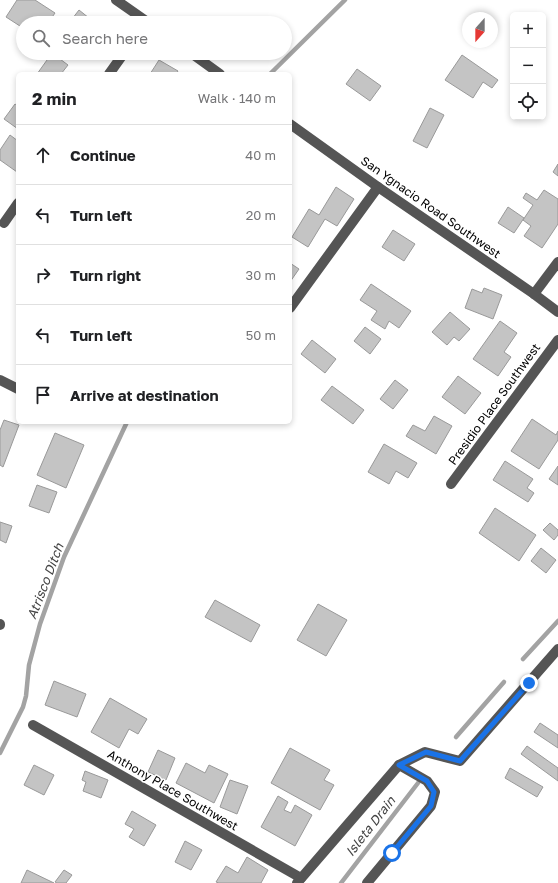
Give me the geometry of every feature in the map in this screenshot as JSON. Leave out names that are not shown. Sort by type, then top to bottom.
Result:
[{"type":"street","points":[[116,0],[139,16]]},
{"type":"street","points":[[110,72],[119,60]]},
{"type":"street","points":[[201,60],[217,72]]},
{"type":"street","name":"San Ygnacio Road Southwest","points":[[292,125],[558,312]]},
{"type":"street","points":[[292,305],[378,187]]},
{"type":"street","points":[[4,223],[16,206]]},
{"type":"street","points":[[534,294],[558,262]]},
{"type":"street","name":"Presidio Place Southwest","points":[[451,484],[558,340]]},
{"type":"street","points":[[0,380],[16,388]]},
{"type":"street","points":[[299,881],[399,765],[426,752],[460,761],[558,649]]},
{"type":"street","name":"Anthony Place Southwest","points":[[33,725],[299,881]]},
{"type":"street","points":[[367,883],[431,806],[433,799],[434,792],[427,781],[399,765]]},
{"type":"building","points":[[17,0],[35,0],[55,13],[53,16],[16,16],[16,23],[6,17]]},
{"type":"building","points":[[79,10],[86,16],[74,16]]},
{"type":"building","points":[[462,55],[498,80],[492,88],[483,82],[473,98],[445,80]]},
{"type":"building","points":[[47,60],[61,60],[68,65],[63,72],[38,72]]},
{"type":"building","points":[[159,60],[178,71],[177,72],[151,72]]},
{"type":"building","points":[[357,69],[381,86],[370,101],[346,84]]},
{"type":"building","points":[[15,104],[16,105],[16,128],[4,119]]},
{"type":"building","points":[[430,108],[444,115],[427,148],[413,141]]},
{"type":"building","points":[[10,135],[16,140],[16,171],[0,160],[0,150]]},
{"type":"building","points":[[558,164],[558,176],[553,172]]},
{"type":"building","points":[[336,187],[354,199],[337,226],[325,219],[308,247],[292,237],[309,209],[319,215]]},
{"type":"building","points":[[544,190],[558,199],[558,224],[542,248],[524,236],[531,226],[523,220],[533,205],[523,198],[526,193],[537,200]]},
{"type":"building","points":[[508,207],[524,218],[514,233],[498,223]]},
{"type":"building","points":[[393,230],[415,244],[404,261],[382,247]]},
{"type":"building","points":[[292,264],[299,269],[292,279]]},
{"type":"building","points":[[371,284],[411,311],[399,328],[389,321],[385,329],[371,320],[377,311],[360,300]]},
{"type":"building","points":[[484,288],[502,295],[493,319],[465,308],[472,289],[482,293]]},
{"type":"building","points":[[450,312],[470,329],[459,341],[454,337],[447,345],[432,332]]},
{"type":"building","points":[[500,321],[517,333],[504,352],[511,357],[498,376],[473,359]]},
{"type":"building","points":[[365,327],[381,339],[370,354],[354,341]]},
{"type":"building","points":[[312,340],[336,359],[325,373],[301,354]]},
{"type":"building","points":[[458,376],[481,393],[465,414],[442,397]]},
{"type":"building","points":[[395,380],[408,390],[393,409],[380,399]]},
{"type":"building","points":[[332,386],[364,410],[353,424],[321,400]]},
{"type":"building","points":[[434,416],[452,426],[436,454],[406,436],[413,425],[425,431]]},
{"type":"building","points":[[532,419],[556,435],[558,431],[558,440],[539,469],[511,451]]},
{"type":"building","points":[[4,420],[19,425],[3,467],[0,465],[0,430]]},
{"type":"building","points":[[55,433],[84,445],[66,488],[37,475]]},
{"type":"building","points":[[384,444],[417,463],[408,478],[396,471],[389,484],[368,472]]},
{"type":"building","points":[[505,461],[533,479],[527,488],[534,493],[528,502],[493,480]]},
{"type":"building","points":[[558,466],[558,485],[549,479]]},
{"type":"building","points":[[37,485],[57,492],[49,513],[29,506]]},
{"type":"building","points":[[495,508],[536,535],[519,561],[479,533]]},
{"type":"building","points":[[0,522],[12,526],[6,543],[0,540]]},
{"type":"building","points":[[550,523],[558,530],[558,535],[554,540],[543,530]]},
{"type":"building","points":[[541,548],[556,560],[546,573],[531,561]]},
{"type":"building","points":[[215,600],[260,625],[251,642],[205,617]]},
{"type":"building","points":[[318,604],[347,620],[326,656],[297,640]]},
{"type":"building","points":[[54,681],[86,694],[77,717],[45,705]]},
{"type":"building","points":[[110,698],[147,719],[138,734],[129,729],[119,748],[91,732]]},
{"type":"building","points":[[540,723],[558,735],[558,748],[534,732]]},
{"type":"building","points":[[527,746],[558,768],[558,781],[521,754]]},
{"type":"building","points":[[290,748],[330,770],[324,780],[334,785],[320,810],[271,783]]},
{"type":"building","points":[[158,750],[175,758],[166,780],[148,772]]},
{"type":"building","points":[[186,763],[205,773],[209,765],[228,774],[214,803],[176,783]]},
{"type":"building","points":[[34,765],[54,775],[44,795],[24,785]]},
{"type":"building","points":[[510,768],[543,787],[537,797],[505,778]]},
{"type":"building","points":[[85,771],[108,780],[101,798],[83,791],[86,782],[82,780]]},
{"type":"building","points":[[230,780],[248,786],[237,814],[220,807]]},
{"type":"building","points":[[278,796],[288,802],[284,810],[291,813],[295,805],[312,815],[295,846],[261,827]]},
{"type":"building","points":[[132,811],[156,825],[144,846],[129,837],[134,829],[125,824]]},
{"type":"building","points":[[185,841],[202,850],[191,870],[175,862]]},
{"type":"building","points":[[247,857],[268,870],[261,883],[216,882],[226,866],[238,873]]},
{"type":"building","points":[[27,870],[54,883],[21,883]]},
{"type":"building","points":[[64,870],[72,875],[66,883],[55,882]]},
{"type":"waterway","name":"Atrisco Ditch","points":[[292,52],[345,0]]},
{"type":"waterway","name":"Atrisco Ditch","points":[[272,72],[284,60]]},
{"type":"waterway","name":"Atrisco Ditch","points":[[0,753],[23,707],[26,696],[29,665],[40,624],[64,557],[126,424]]},
{"type":"waterway","name":"Isleta Drain","points":[[523,659],[558,621]]},
{"type":"waterway","name":"Isleta Drain","points":[[456,737],[504,682]]},
{"type":"waterway","name":"Isleta Drain","points":[[341,883],[418,783]]},
{"type":"route","points":[[392,853],[431,806],[434,792],[427,781],[399,765],[426,752],[460,761],[529,683]]}]
